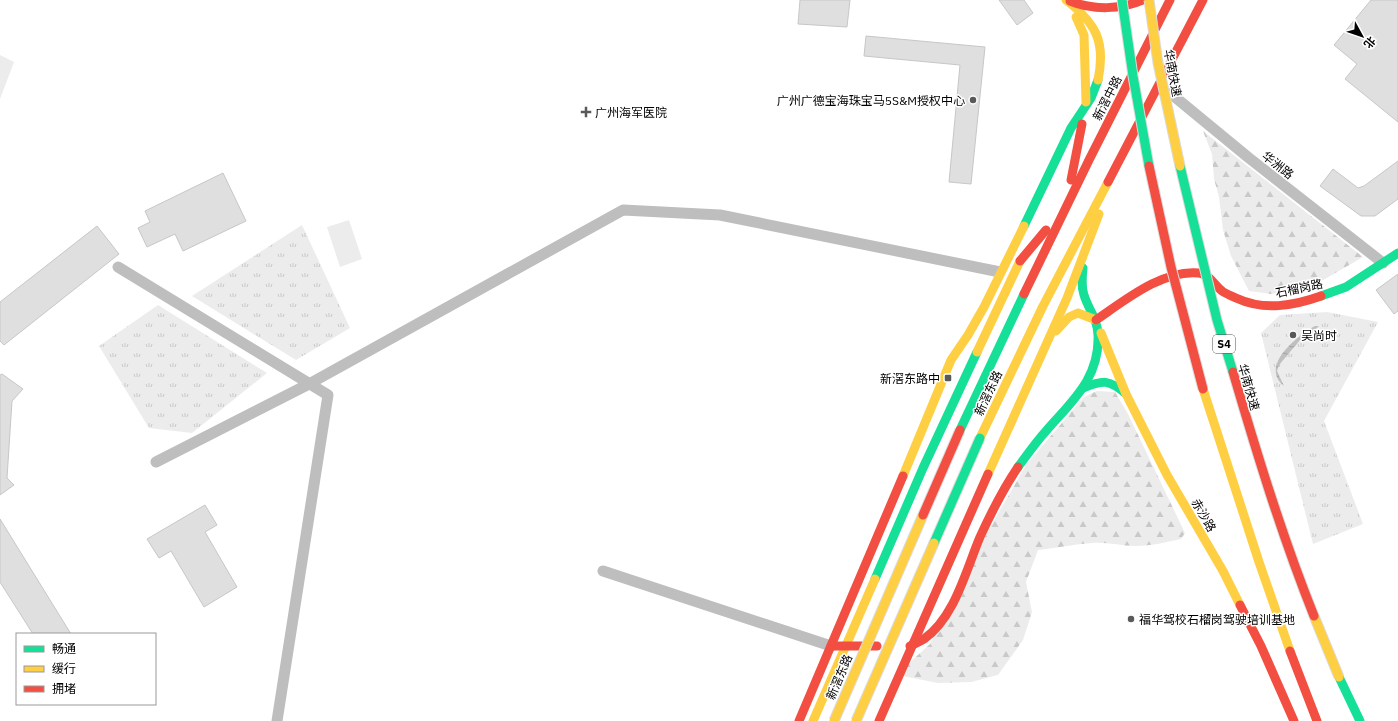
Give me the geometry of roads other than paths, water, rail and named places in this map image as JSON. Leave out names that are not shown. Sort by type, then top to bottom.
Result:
[{"type":"main road","points":[[1066,0],[1089,7],[1116,6],[1143,0]]},
{"type":"main road","points":[[813,721],[923,468],[1020,261],[1066,206],[1087,93],[1084,35],[1078,20],[1066,0]]},
{"type":"main road","points":[[799,721],[926,423],[951,360],[976,323],[1071,128],[1098,84],[1101,67],[1100,49],[1097,35],[1086,17],[1066,0]]},
{"type":"main road","points":[[1122,0],[1128,45],[1156,202],[1180,303],[1203,389],[1258,562],[1287,644],[1317,721]]},
{"type":"main road","name":"华南快速","points":[[1148,0],[1158,63],[1185,188],[1217,320],[1243,410],[1298,575],[1339,677],[1360,721]]},
{"type":"main road","name":"新滘中路","points":[[1066,206],[1170,0]]},
{"type":"main road","points":[[1159,84],[1203,0]]},
{"type":"main road","name":"新滘东路","points":[[856,721],[980,438],[1043,306],[1117,161],[1159,84]]},
{"type":"main road","points":[[867,596],[872,611],[880,625],[889,631],[897,633],[914,626],[921,619],[929,606],[1048,342],[1085,254],[1117,161]]},
{"type":"main road","name":"新滘东路","points":[[834,721],[960,430],[1015,310],[1066,206]]},
{"type":"main road","name":"赤沙路","points":[[1085,254],[1082,276],[1083,293],[1096,320],[1126,394],[1167,475],[1223,571],[1261,646],[1294,721]]},
{"type":"main road","name":"石榴岗路","points":[[1096,320],[1116,305],[1152,283],[1183,274],[1200,273],[1208,277],[1223,292],[1244,302],[1257,306],[1280,306],[1310,300],[1346,287],[1398,254]]},
{"type":"main road","points":[[831,646],[903,646],[924,640],[941,622],[953,602],[981,535],[1001,494],[1021,464],[1044,434],[1083,388],[1094,369],[1098,357],[1096,320],[1078,313],[1069,317],[1062,323],[1048,342]]},
{"type":"main road","points":[[1083,388],[1100,382],[1108,382],[1116,384],[1126,394]]},
{"type":"main road","points":[[879,721],[893,689],[903,646],[929,606]]},
{"type":"main road","points":[[834,674],[850,658],[869,654],[883,660],[890,671],[893,689]]},
{"type":"street","name":"华洲路","points":[[1159,84],[1249,158],[1383,264]]},
{"type":"street","points":[[156,462],[309,384],[623,210],[720,215],[1000,272]]},
{"type":"street","points":[[118,267],[328,395],[277,721]]},
{"type":"street","points":[[603,571],[831,646]]},
{"type":"water","points":[[1315,326],[1319,326],[1303,340],[1300,340],[1279,365],[1277,371],[1284,386],[1277,378],[1276,370],[1278,361],[1283,352],[1291,344]]},
{"type":"place","name":"广州广德宝海珠宝马5S&M授权中心","points":[[973,100]]},
{"type":"place","name":"广州海军医院","points":[[586,112]]},
{"type":"place","name":"吴尚时","points":[[1293,335]]},
{"type":"place","name":"新滘东路中","points":[[948,378]]},
{"type":"place","name":"福华驾校石榴岗驾驶培训基地","points":[[1131,619]]}]
